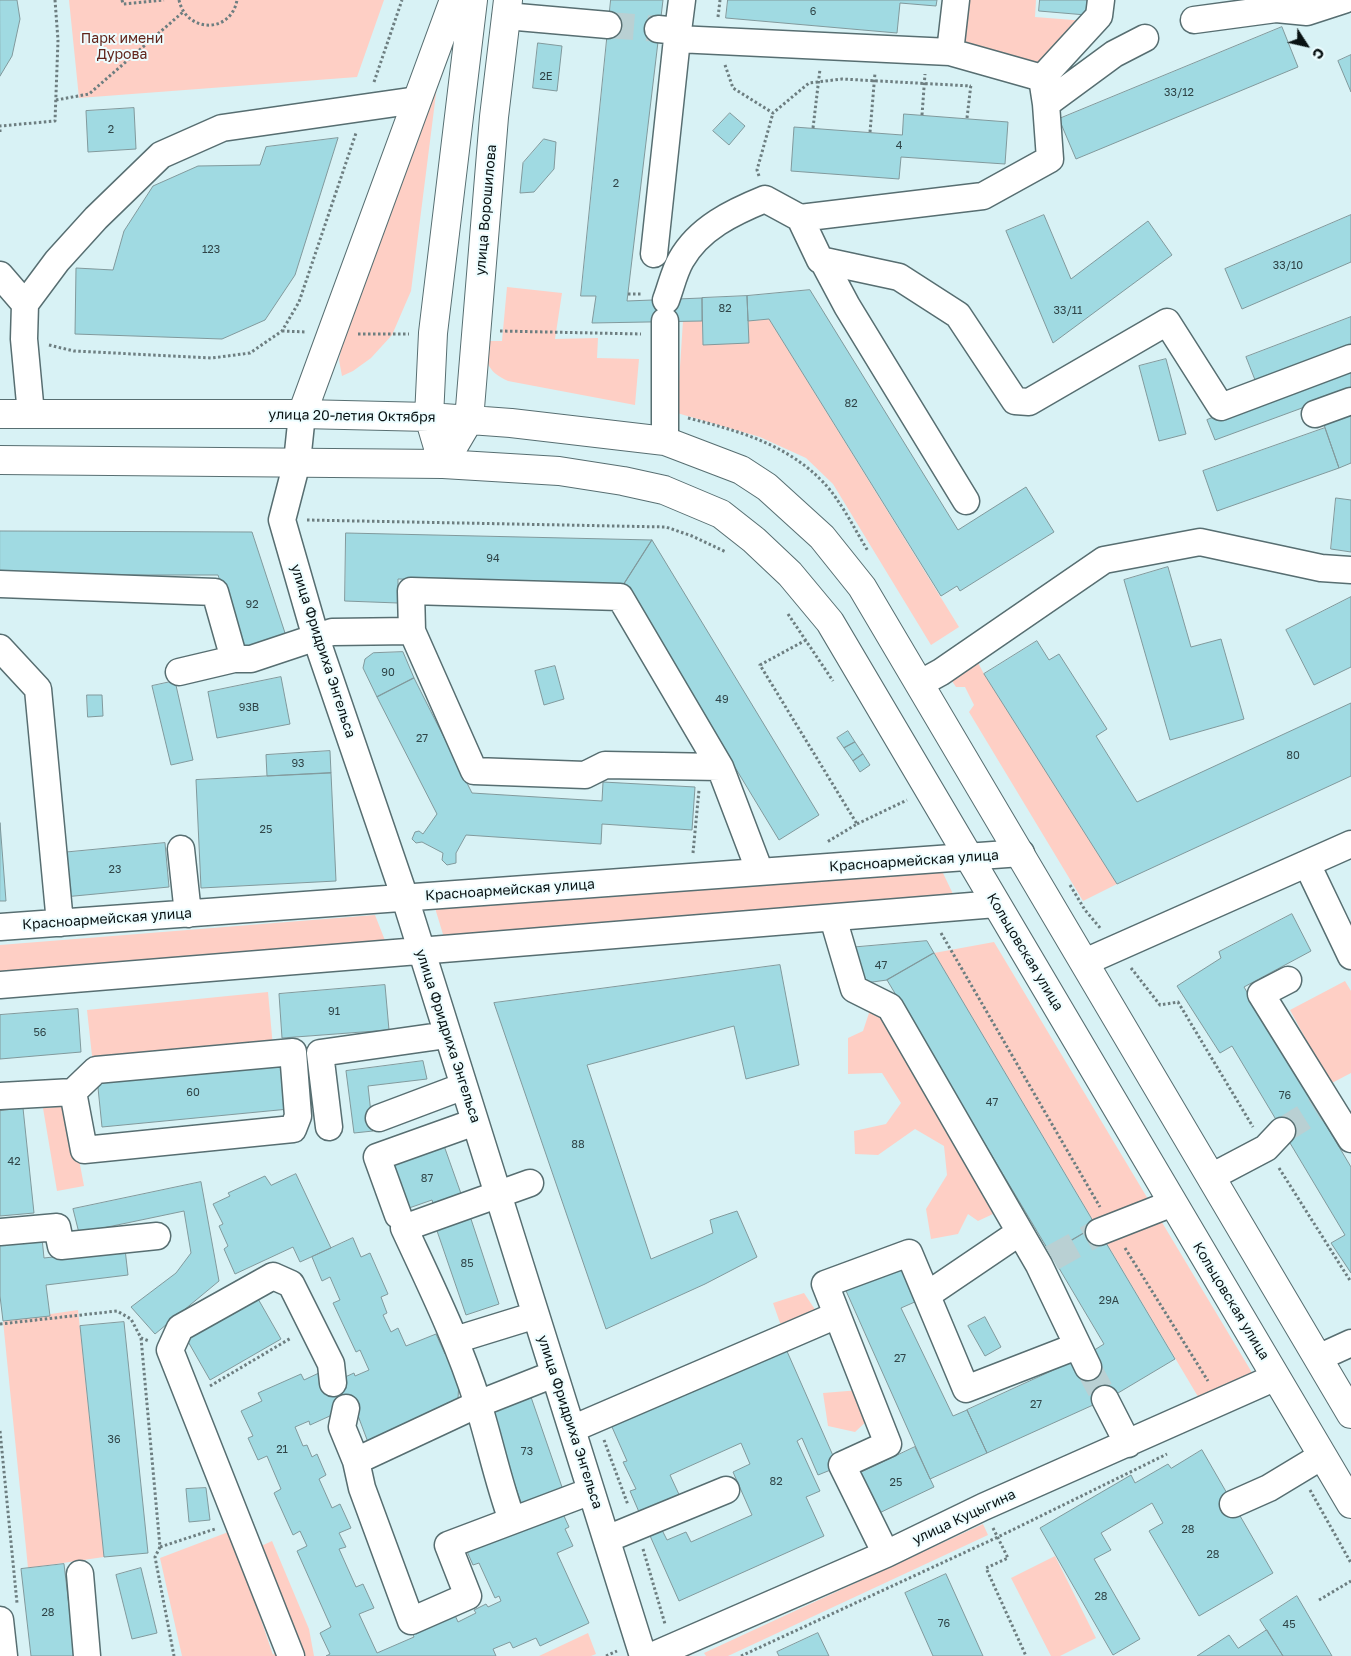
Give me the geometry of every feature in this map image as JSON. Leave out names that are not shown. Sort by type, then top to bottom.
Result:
[{"type":"main road","points":[[302,414],[454,0]]},
{"type":"main road","points":[[443,464],[429,417],[433,333],[473,0]]},
{"type":"main road","name":"улица Ворошилова","points":[[469,420],[494,116],[507,8]]},
{"type":"main road","name":"улица 20-летия Октября","points":[[0,414],[302,414],[429,417],[511,423],[665,441],[741,470],[767,487],[822,537],[862,587],[921,683]]},
{"type":"main road","points":[[443,464],[469,420]]},
{"type":"main road","points":[[0,460],[443,464]]},
{"type":"main road","name":"Кольцовская улица","points":[[443,464],[559,471],[623,481],[664,490],[721,514],[754,540],[790,574],[830,622],[1351,1504]]},
{"type":"main road","points":[[921,683],[1351,1414]]},
{"type":"street","points":[[654,254],[671,33],[682,0]]},
{"type":"street","points":[[951,54],[956,0]]},
{"type":"street","points":[[1042,78],[1099,16],[1101,0]]},
{"type":"street","points":[[1194,20],[1276,9],[1307,12],[1344,0]]},
{"type":"street","points":[[507,8],[608,24]]},
{"type":"street","points":[[671,33],[716,40],[878,48],[951,54],[1042,78]]},
{"type":"street","points":[[1046,104],[1114,54],[1145,38]]},
{"type":"street","points":[[665,441],[657,312],[681,260],[704,233],[734,211],[765,199],[800,218],[983,196],[1050,159],[1042,78]]},
{"type":"street","points":[[31,414],[24,339],[25,304],[57,261],[96,218],[161,155],[222,128],[417,100]]},
{"type":"street","points":[[800,218],[820,260],[899,277],[958,315],[1015,401],[1029,402],[1168,322],[1221,407],[1351,358]]},
{"type":"street","points":[[824,261],[847,306],[966,501]]},
{"type":"street","points":[[0,275],[25,304]]},
{"type":"street","points":[[1315,414],[1351,400]]},
{"type":"street","points":[[282,520],[297,462],[302,414]]},
{"type":"street","name":"улица Фридриха Энгельса","points":[[282,520],[316,638],[405,898],[420,951],[643,1656]]},
{"type":"street","points":[[921,683],[941,672],[1104,560],[1200,542],[1321,568],[1351,570]]},
{"type":"street","points":[[0,584],[215,592],[234,659]]},
{"type":"street","points":[[710,767],[604,765],[585,775],[474,771],[412,631],[411,590],[620,597],[710,767],[760,872]]},
{"type":"street","points":[[179,672],[234,659],[251,659],[332,632],[412,631]]},
{"type":"street","points":[[0,648],[38,689],[60,923]]},
{"type":"street","points":[[1085,962],[1351,844]]},
{"type":"street","points":[[181,849],[188,914]]},
{"type":"street","name":"Красноармейская улица","points":[[0,927],[1021,853]]},
{"type":"street","points":[[1307,864],[1351,956]]},
{"type":"street","points":[[0,984],[996,904]]},
{"type":"street","points":[[832,918],[854,989],[890,1007],[1020,1232],[1045,1262],[1083,1357],[966,1389],[908,1253],[826,1284],[888,1444],[842,1465],[886,1554]]},
{"type":"street","points":[[1288,980],[1261,994],[1323,1105],[1351,1139]]},
{"type":"street","points":[[329,1127],[320,1053],[447,1035]]},
{"type":"street","points":[[0,1096],[73,1092],[96,1070],[293,1052],[298,1116],[293,1129],[84,1150],[73,1092]]},
{"type":"street","points":[[379,1118],[464,1086]]},
{"type":"street","points":[[398,1215],[377,1157],[475,1122]]},
{"type":"street","points":[[1212,1177],[1266,1148],[1282,1132]]},
{"type":"street","points":[[512,1520],[500,1487],[478,1404],[455,1340],[404,1228],[530,1184]]},
{"type":"street","points":[[1105,1229],[1173,1203]]},
{"type":"street","points":[[0,1232],[57,1227],[61,1246],[157,1236]]},
{"type":"street","points":[[927,1295],[1020,1232]]},
{"type":"street","points":[[292,1656],[170,1350],[180,1328],[273,1276],[291,1284],[331,1364],[333,1383]]},
{"type":"street","points":[[455,1340],[536,1315]]},
{"type":"street","points":[[572,1429],[837,1315]]},
{"type":"street","points":[[1318,1358],[1351,1343]]},
{"type":"street","points":[[356,1461],[478,1404],[554,1374]]},
{"type":"street","name":"улица Куцыгина","points":[[652,1656],[886,1554],[983,1508],[1276,1377]]},
{"type":"street","points":[[1105,1399],[1128,1444]]},
{"type":"street","points":[[346,1408],[342,1427],[356,1461],[362,1488],[411,1621],[468,1596],[448,1545],[591,1491]]},
{"type":"street","points":[[1233,1504],[1270,1488],[1322,1456]]},
{"type":"street","points":[[607,1539],[726,1490]]},
{"type":"street","points":[[80,1574],[87,1656]]},
{"type":"street","points":[[4,1656],[8,1614]]},
{"type":"path","points":[[0,132],[0,126],[55,121],[58,40],[55,0]]},
{"type":"path","points":[[122,0],[123,4],[164,0]]},
{"type":"path","points":[[179,0],[183,12],[197,24],[216,25],[232,15],[237,0]]},
{"type":"path","points":[[24,339],[74,351],[212,358],[250,353],[282,331],[299,302],[402,0]]},
{"type":"path","points":[[56,100],[89,94],[183,12]]},
{"type":"path","points":[[716,40],[733,88],[773,113]]},
{"type":"path","points":[[813,128],[822,46]]},
{"type":"path","points":[[870,132],[878,48]]},
{"type":"path","points":[[922,116],[924,84],[951,54],[971,86],[967,118]]},
{"type":"path","points":[[765,199],[757,170],[773,113],[809,83],[842,79],[971,86]]},
{"type":"path","points":[[628,294],[657,312]]},
{"type":"path","points":[[497,331],[657,312]]},
{"type":"path","points":[[282,520],[666,527],[692,536],[728,553]]},
{"type":"path","points":[[806,640],[760,665],[857,824]]},
{"type":"path","points":[[693,856],[710,767]]},
{"type":"path","points":[[820,846],[857,824],[908,800]]},
{"type":"path","points":[[935,924],[1105,1229],[1222,1402]]},
{"type":"path","points":[[0,1324],[117,1311],[131,1319],[141,1338],[160,1547],[154,1557],[174,1656]]},
{"type":"path","points":[[188,1398],[312,1326]]},
{"type":"path","points":[[141,1338],[170,1350]]},
{"type":"path","points":[[0,1431],[8,1614]]},
{"type":"path","points":[[741,1656],[998,1537],[1173,1452]]},
{"type":"path","points":[[1299,1470],[1351,1563]]},
{"type":"path","points":[[160,1547],[239,1521]]},
{"type":"path","points":[[1002,1545],[1008,1558],[986,1568],[1026,1656]]},
{"type":"path","points":[[1320,1600],[1351,1581]]},
{"type":"path","points":[[606,1656],[616,1652]]},
{"type":"green space","name":"Парк имени Дурова","points":[[69,0],[384,0],[357,77],[79,98]]},
{"type":"green space","points":[[966,0],[1036,0],[1035,17],[1086,21],[1043,66],[961,44]]},
{"type":"green space","points":[[438,78],[411,291],[392,335],[371,358],[353,371],[342,376],[339,360],[344,334],[374,260]]},
{"type":"green space","points":[[507,287],[562,293],[555,339],[598,338],[597,358],[639,359],[635,405],[508,381],[496,374],[487,361],[483,341],[502,341]]},
{"type":"green space","points":[[769,319],[959,627],[931,645],[833,484],[806,458],[760,437],[677,413],[683,321],[702,321],[703,344],[748,321]]},
{"type":"green space","points":[[976,659],[1117,884],[1083,901],[969,712],[974,705],[965,687],[956,687],[950,678]]},
{"type":"green space","points":[[942,871],[953,894],[445,941],[435,908]]},
{"type":"green space","points":[[375,915],[386,943],[0,974],[0,945]]},
{"type":"green space","points":[[994,942],[1254,1376],[1200,1400],[934,953]]},
{"type":"green space","points":[[1345,981],[1351,991],[1351,1073],[1330,1084],[1290,1010]]},
{"type":"green space","points":[[268,992],[273,1047],[93,1065],[87,1010]]},
{"type":"green space","points":[[884,1012],[966,1152],[993,1214],[978,1221],[968,1214],[958,1234],[931,1239],[926,1209],[947,1175],[944,1146],[915,1129],[878,1155],[855,1154],[854,1131],[886,1124],[901,1103],[882,1073],[848,1074],[848,1038],[863,1031],[869,1013]]},
{"type":"green space","points":[[69,1106],[84,1186],[57,1191],[43,1108]]},
{"type":"green space","points":[[804,1293],[816,1311],[794,1329],[780,1323],[773,1303]]},
{"type":"green space","points":[[78,1310],[104,1557],[28,1568],[3,1321]]},
{"type":"green space","points":[[860,1390],[870,1418],[855,1432],[828,1426],[823,1393]]},
{"type":"green space","points":[[983,1524],[988,1535],[728,1656],[706,1656],[704,1653]]},
{"type":"green space","points":[[231,1531],[273,1655],[277,1650],[257,1548],[272,1541],[309,1629],[314,1656],[182,1656],[160,1558]]},
{"type":"green space","points":[[1055,1556],[1096,1638],[1060,1656],[1051,1656],[1011,1578]]},
{"type":"green space","points":[[588,1633],[596,1654],[591,1656],[539,1656]]},
{"type":"building","points":[[0,0],[17,0],[20,19],[12,56],[0,76]]},
{"type":"building","points":[[611,0],[663,0],[627,301],[702,298],[702,321],[592,323],[596,296],[581,296]]},
{"type":"building","points":[[728,0],[937,0],[936,6],[900,3],[897,33],[726,18]]},
{"type":"building","points":[[1040,0],[1087,0],[1086,15],[1039,11]]},
{"type":"building","points":[[1282,27],[1298,67],[1076,159],[1059,119]]},
{"type":"building","points":[[538,43],[562,46],[557,91],[533,88]]},
{"type":"building","points":[[1351,55],[1351,92],[1338,61]]},
{"type":"building","points":[[134,108],[136,149],[88,152],[86,111]]},
{"type":"building","points":[[730,113],[745,126],[729,145],[713,131]]},
{"type":"building","points":[[904,114],[1008,122],[1005,164],[901,157],[899,179],[791,171],[794,127],[902,135]]},
{"type":"building","points":[[338,138],[295,275],[265,320],[222,339],[75,334],[76,268],[113,270],[124,231],[153,186],[198,166],[260,165],[266,147]]},
{"type":"building","points":[[544,139],[556,142],[554,169],[534,192],[520,193],[523,163]]},
{"type":"building","points":[[1044,215],[1071,279],[1148,221],[1172,255],[1053,343],[1006,231]]},
{"type":"building","points":[[1351,215],[1351,262],[1242,309],[1225,269]]},
{"type":"building","points":[[810,290],[958,530],[1026,487],[1054,532],[960,591],[957,586],[941,596],[769,319],[748,321],[747,296]]},
{"type":"building","points":[[747,296],[749,343],[703,345],[702,298]]},
{"type":"building","points":[[1351,317],[1351,349],[1257,385],[1246,357]]},
{"type":"building","points":[[1166,359],[1186,434],[1159,441],[1139,366]]},
{"type":"building","points":[[1351,367],[1351,390],[1215,440],[1207,420]]},
{"type":"building","points":[[1351,405],[1351,463],[1339,468],[1321,416]]},
{"type":"building","points":[[1325,428],[1339,468],[1217,511],[1203,471]]},
{"type":"building","points":[[1336,498],[1351,500],[1351,552],[1331,549]]},
{"type":"building","points":[[0,531],[252,532],[286,636],[242,649],[218,575],[0,575]]},
{"type":"building","points":[[346,533],[652,540],[624,584],[398,579],[398,603],[345,601]]},
{"type":"building","points":[[652,540],[819,815],[779,840],[624,584]]},
{"type":"building","points":[[1168,567],[1191,647],[1221,639],[1244,719],[1170,740],[1124,580]]},
{"type":"building","points":[[1351,597],[1351,667],[1314,685],[1286,630]]},
{"type":"building","points":[[1037,641],[1049,660],[1059,654],[1107,729],[1096,736],[1137,802],[1351,703],[1351,776],[1117,884],[984,674]]},
{"type":"building","points":[[403,652],[414,678],[377,697],[363,668],[365,659],[373,653]]},
{"type":"building","points":[[555,666],[564,699],[544,705],[535,671]]},
{"type":"building","points":[[281,677],[290,724],[217,738],[208,692]]},
{"type":"building","points":[[414,678],[472,793],[602,801],[603,782],[695,787],[692,830],[602,824],[601,844],[466,835],[456,853],[456,863],[447,865],[442,860],[443,853],[422,842],[416,843],[412,839],[415,832],[419,831],[423,834],[437,814],[377,697]]},
{"type":"building","points":[[175,681],[193,760],[171,765],[152,686]]},
{"type":"building","points":[[87,695],[102,695],[103,716],[88,717]]},
{"type":"building","points":[[848,731],[855,742],[844,748],[837,738]]},
{"type":"building","points":[[855,742],[863,754],[853,761],[844,748]]},
{"type":"building","points":[[330,751],[331,773],[267,776],[266,755]]},
{"type":"building","points":[[863,754],[870,765],[860,772],[853,761]]},
{"type":"building","points":[[331,773],[336,881],[201,888],[196,780]]},
{"type":"building","points":[[0,823],[6,901],[0,901]]},
{"type":"building","points":[[165,843],[169,887],[64,897],[60,853]]},
{"type":"building","points":[[1292,914],[1311,951],[1244,987],[1351,1167],[1351,1273],[1331,1243],[1345,1235],[1232,1046],[1220,1053],[1177,986],[1221,958],[1219,952]]},
{"type":"building","points":[[927,941],[934,953],[887,980],[858,984],[847,948]]},
{"type":"building","points":[[934,953],[1096,1226],[1050,1253],[887,980]]},
{"type":"building","points":[[780,965],[799,1065],[746,1079],[734,1026],[587,1065],[651,1259],[713,1233],[710,1220],[737,1211],[757,1257],[705,1284],[606,1329],[494,1003]]},
{"type":"building","points":[[385,985],[389,1030],[282,1038],[279,994]]},
{"type":"building","points":[[78,1009],[81,1052],[0,1059],[0,1015]]},
{"type":"building","points":[[285,1060],[289,1109],[102,1127],[97,1078]]},
{"type":"building","points":[[423,1061],[427,1079],[368,1086],[373,1131],[354,1133],[346,1071]]},
{"type":"building","points":[[23,1108],[34,1213],[0,1216],[0,1111]]},
{"type":"building","points":[[442,1140],[464,1202],[436,1212],[432,1200],[409,1208],[391,1157]]},
{"type":"building","points":[[296,1174],[331,1248],[300,1262],[293,1247],[235,1274],[224,1249],[228,1246],[219,1226],[223,1224],[213,1204],[230,1196],[228,1193],[265,1176],[271,1185]]},
{"type":"building","points":[[201,1182],[219,1281],[155,1334],[131,1307],[176,1273],[191,1253],[184,1211],[79,1233],[73,1209]]},
{"type":"building","points":[[469,1213],[499,1304],[466,1315],[435,1225]]},
{"type":"building","points":[[1096,1226],[1175,1359],[1113,1396],[1088,1354],[1104,1344],[1050,1253]]},
{"type":"building","points":[[42,1238],[44,1258],[125,1249],[128,1275],[46,1285],[50,1316],[3,1321],[0,1296],[0,1243]]},
{"type":"building","points":[[353,1238],[361,1257],[370,1253],[388,1294],[381,1297],[387,1313],[383,1315],[391,1332],[398,1328],[406,1346],[436,1334],[445,1354],[447,1353],[459,1381],[458,1399],[369,1445],[354,1405],[310,1425],[309,1421],[295,1427],[303,1446],[307,1445],[312,1457],[317,1454],[326,1475],[319,1479],[332,1508],[340,1504],[351,1528],[339,1533],[346,1547],[339,1549],[356,1587],[363,1584],[374,1608],[359,1614],[377,1653],[414,1637],[412,1632],[454,1613],[458,1622],[476,1613],[474,1610],[486,1604],[488,1607],[501,1601],[499,1596],[495,1598],[479,1563],[473,1565],[465,1547],[557,1509],[560,1517],[564,1516],[569,1527],[565,1529],[573,1546],[557,1553],[589,1623],[540,1646],[536,1638],[513,1648],[510,1642],[493,1649],[496,1656],[326,1656],[330,1654],[320,1633],[331,1627],[297,1551],[307,1546],[300,1531],[293,1535],[274,1493],[281,1489],[267,1456],[258,1460],[248,1438],[253,1436],[241,1411],[262,1401],[258,1393],[301,1374],[304,1380],[321,1372],[327,1385],[354,1373],[355,1376],[369,1370],[360,1350],[356,1352],[333,1303],[340,1300],[330,1277],[322,1281],[312,1257]]},
{"type":"building","points":[[903,1264],[917,1301],[901,1308],[953,1416],[967,1410],[987,1453],[930,1479],[843,1284]]},
{"type":"building","points":[[257,1297],[281,1339],[210,1380],[186,1338]]},
{"type":"building","points":[[985,1317],[1001,1347],[985,1356],[968,1326]]},
{"type":"building","points":[[124,1322],[148,1553],[104,1557],[80,1326]]},
{"type":"building","points":[[786,1349],[838,1467],[818,1475],[802,1438],[797,1441],[820,1491],[806,1497],[824,1536],[679,1601],[647,1529],[659,1524],[667,1540],[686,1532],[691,1542],[752,1515],[733,1472],[750,1464],[741,1443],[670,1475],[682,1501],[642,1519],[630,1491],[636,1489],[623,1462],[627,1461],[612,1427]]},
{"type":"building","points":[[1076,1360],[1095,1365],[1113,1396],[987,1453],[967,1410]]},
{"type":"building","points":[[531,1397],[564,1493],[523,1508],[489,1411]]},
{"type":"building","points":[[915,1447],[934,1487],[875,1515],[856,1475]]},
{"type":"building","points":[[1202,1450],[1273,1573],[1199,1616],[1149,1531],[1163,1523],[1152,1503],[1101,1533],[1111,1550],[1094,1559],[1140,1639],[1113,1655],[1040,1528],[1131,1475],[1135,1483],[1168,1464],[1171,1468]]},
{"type":"building","points":[[206,1488],[210,1520],[189,1522],[186,1489]]},
{"type":"building","points":[[64,1564],[75,1656],[31,1656],[21,1569]]},
{"type":"building","points":[[141,1568],[157,1633],[132,1639],[116,1575]]},
{"type":"building","points":[[946,1574],[983,1656],[933,1656],[905,1593]]},
{"type":"building","points":[[1297,1596],[1332,1656],[1283,1656],[1260,1620]]},
{"type":"building","points":[[1267,1630],[1283,1656],[1197,1656],[1229,1635],[1238,1648]]},
{"type":"building","points":[[818,1633],[829,1656],[779,1656],[777,1652]]},
{"type":"tunnel","points":[[608,25],[658,29]]},
{"type":"tunnel","points":[[1282,1131],[1317,1109]]},
{"type":"tunnel","points":[[1052,1258],[1099,1232]]},
{"type":"tunnel","points":[[1088,1367],[1105,1399]]}]
